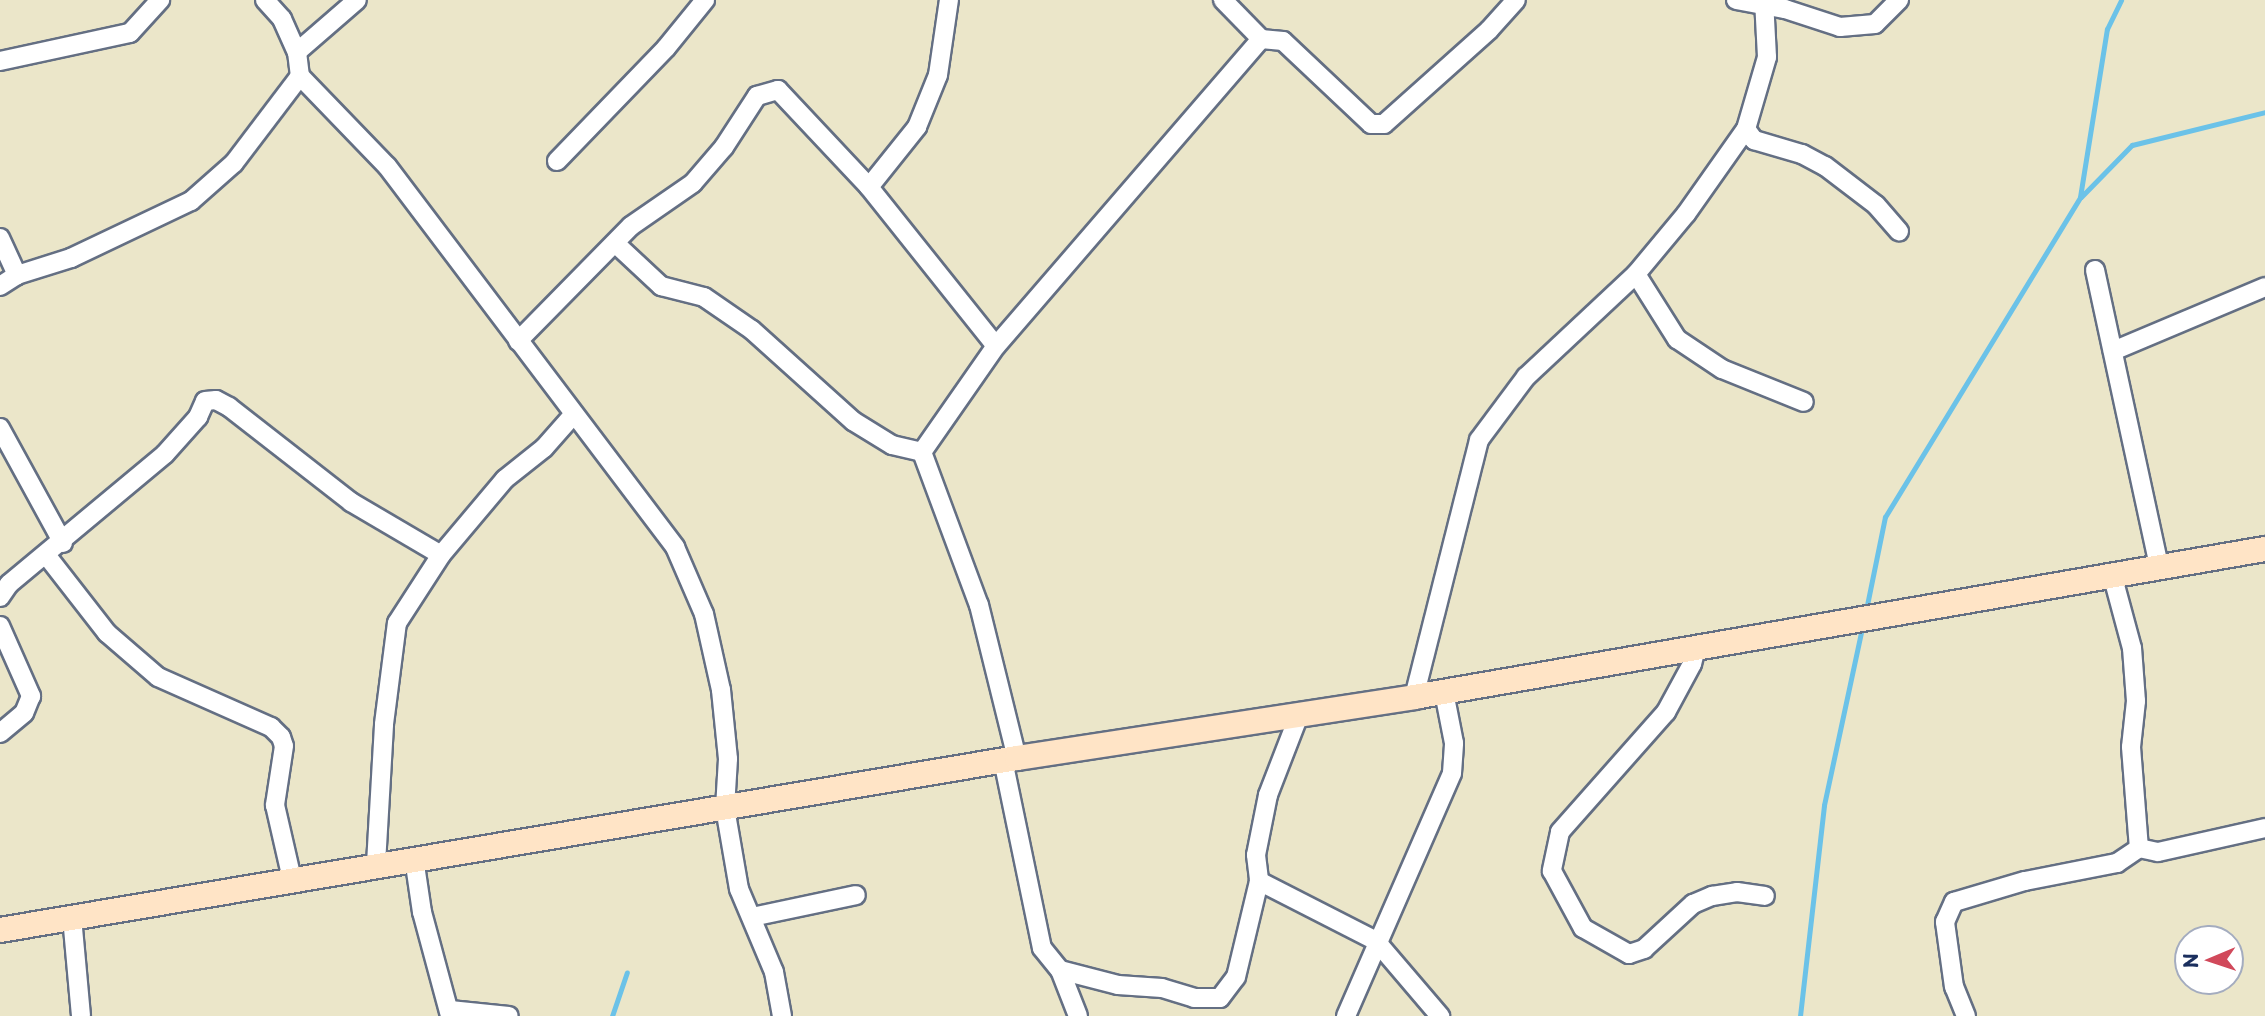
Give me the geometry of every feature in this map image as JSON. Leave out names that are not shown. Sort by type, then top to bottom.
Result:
[{"type":"main road","points":[[0,930],[292,878],[1010,759],[1415,697],[2265,549]]},
{"type":"street","points":[[0,61],[130,33],[160,0]]},
{"type":"street","points":[[265,0],[282,19],[297,52],[300,76],[387,166],[675,547],[704,614],[721,690],[728,759],[726,808],[739,889],[774,972],[782,1016]]},
{"type":"street","points":[[297,52],[357,0]]},
{"type":"street","points":[[557,161],[666,48],[705,0]]},
{"type":"street","points":[[1223,0],[1261,39],[1283,41],[1371,124],[1384,124],[1489,30],[1516,0]]},
{"type":"street","points":[[1736,0],[1764,2],[1840,27],[1875,24],[1899,0]]},
{"type":"street","points":[[869,187],[917,127],[939,75],[948,1]]},
{"type":"street","points":[[1415,697],[1479,440],[1526,377],[1636,274],[1686,214],[1746,129],[1767,57],[1764,2]]},
{"type":"street","points":[[922,453],[996,346],[1261,39]]},
{"type":"street","points":[[0,286],[17,275],[71,258],[191,201],[234,163],[300,76]]},
{"type":"street","points":[[518,341],[631,226],[693,183],[724,147],[757,96],[778,90],[869,187],[996,346]]},
{"type":"street","points":[[1746,129],[1754,140],[1802,154],[1825,166],[1876,205],[1899,231]]},
{"type":"street","points":[[0,238],[17,275]]},
{"type":"street","points":[[616,244],[661,286],[704,297],[752,330],[853,421],[892,445],[922,453]]},
{"type":"street","points":[[2095,270],[2159,566]]},
{"type":"street","points":[[1636,274],[1677,339],[1722,369],[1804,402]]},
{"type":"street","points":[[2113,351],[2265,286]]},
{"type":"street","points":[[0,597],[9,584],[63,543],[165,453],[198,417],[205,401],[216,400],[351,502],[440,555]]},
{"type":"street","points":[[376,864],[384,724],[397,623],[440,555],[505,479],[544,449],[574,414]]},
{"type":"street","points":[[0,428],[63,543]]},
{"type":"street","points":[[922,453],[979,605],[1010,759],[1042,948],[1060,970],[1078,1016]]},
{"type":"street","points":[[47,556],[107,634],[158,677],[271,727],[281,737],[284,746],[275,805],[292,878]]},
{"type":"street","points":[[2112,574],[2132,648],[2136,701],[2131,747],[2139,848]]},
{"type":"street","points":[[0,626],[31,696],[24,713],[0,733]]},
{"type":"street","points":[[1696,648],[1692,664],[1666,712],[1560,832],[1552,870],[1583,928],[1629,954],[1644,949],[1693,904],[1712,896],[1737,892],[1765,896]]},
{"type":"street","points":[[1346,1016],[1376,942],[1432,828],[1452,773],[1454,743],[1444,692]]},
{"type":"street","points":[[1060,970],[1118,985],[1162,988],[1194,998],[1220,998],[1236,976],[1259,881],[1256,855],[1268,795],[1299,715]]},
{"type":"street","points":[[1966,1016],[1954,987],[1945,922],[1954,902],[2025,881],[2117,863],[2139,848],[2158,852],[2265,828]]},
{"type":"street","points":[[414,858],[422,912],[450,1013],[509,1016]]},
{"type":"street","points":[[1259,881],[1376,942],[1440,1016]]},
{"type":"street","points":[[752,917],[856,894]]},
{"type":"street","points":[[72,917],[80,1016]]},
{"type":"waterway","points":[[1866,610],[1885,517],[2080,197],[2107,29],[2121,0]]},
{"type":"waterway","points":[[2081,197],[2132,145],[2265,112]]},
{"type":"waterway","points":[[1800,1016],[1824,805],[1862,627]]},
{"type":"waterway","points":[[612,1016],[627,972]]}]
